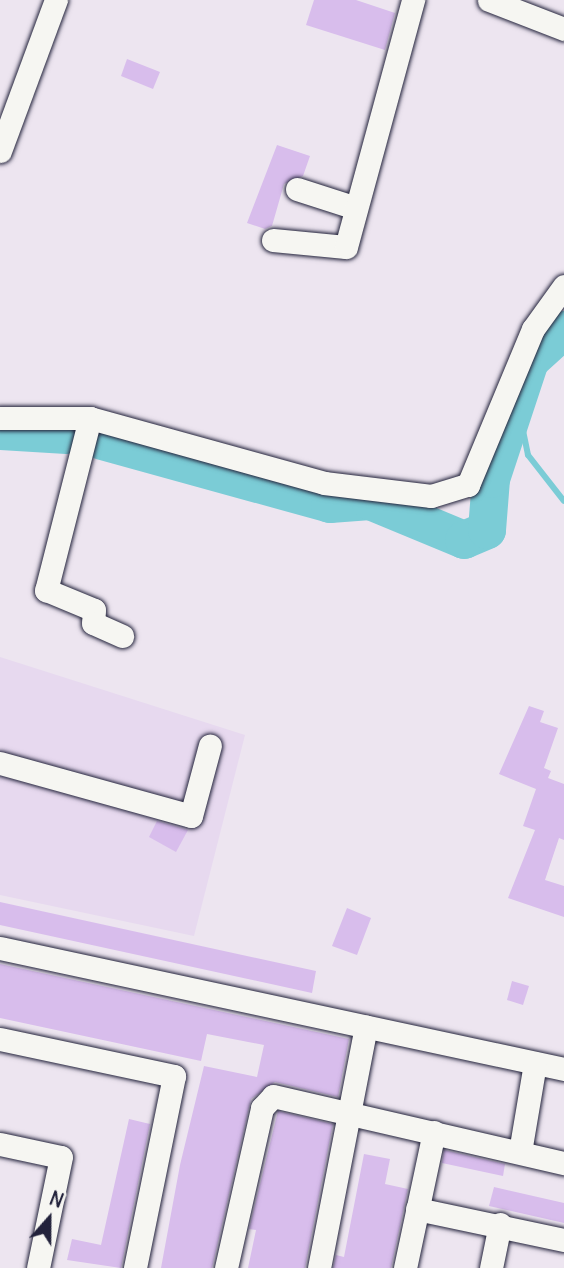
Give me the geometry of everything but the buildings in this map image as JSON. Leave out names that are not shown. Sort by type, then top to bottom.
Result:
[{"type":"street","points":[[0,151],[56,0]]},
{"type":"street","points":[[273,240],[346,247],[413,0]]},
{"type":"street","points":[[489,0],[564,29]]},
{"type":"street","points":[[297,189],[356,208]]},
{"type":"street","points":[[0,418],[90,418],[324,483],[431,496],[468,485],[533,329],[564,286]]},
{"type":"street","points":[[90,418],[46,590],[94,610],[93,623],[122,636]]},
{"type":"street","points":[[0,763],[191,816],[209,745]]},
{"type":"street","points":[[0,948],[564,1069]]},
{"type":"street","points":[[319,1268],[366,1027]]},
{"type":"street","points":[[0,1039],[174,1076],[135,1268]]},
{"type":"street","points":[[520,1152],[535,1063]]},
{"type":"street","points":[[226,1268],[265,1100],[279,1096],[564,1163]]},
{"type":"street","points":[[405,1268],[434,1132]]},
{"type":"street","points":[[0,1144],[61,1157],[38,1268]]},
{"type":"street","points":[[417,1209],[500,1224],[564,1240]]},
{"type":"street","points":[[491,1268],[500,1224]]},
{"type":"shaded area","points":[[0,657],[245,735],[194,936],[0,895]]},
{"type":"waterway","points":[[102,441],[330,504],[370,501],[464,540],[487,530],[491,479],[530,361],[564,330]]},
{"type":"waterway","points":[[519,411],[528,455],[564,501]]},
{"type":"waterway","points":[[0,431],[67,435]]}]
